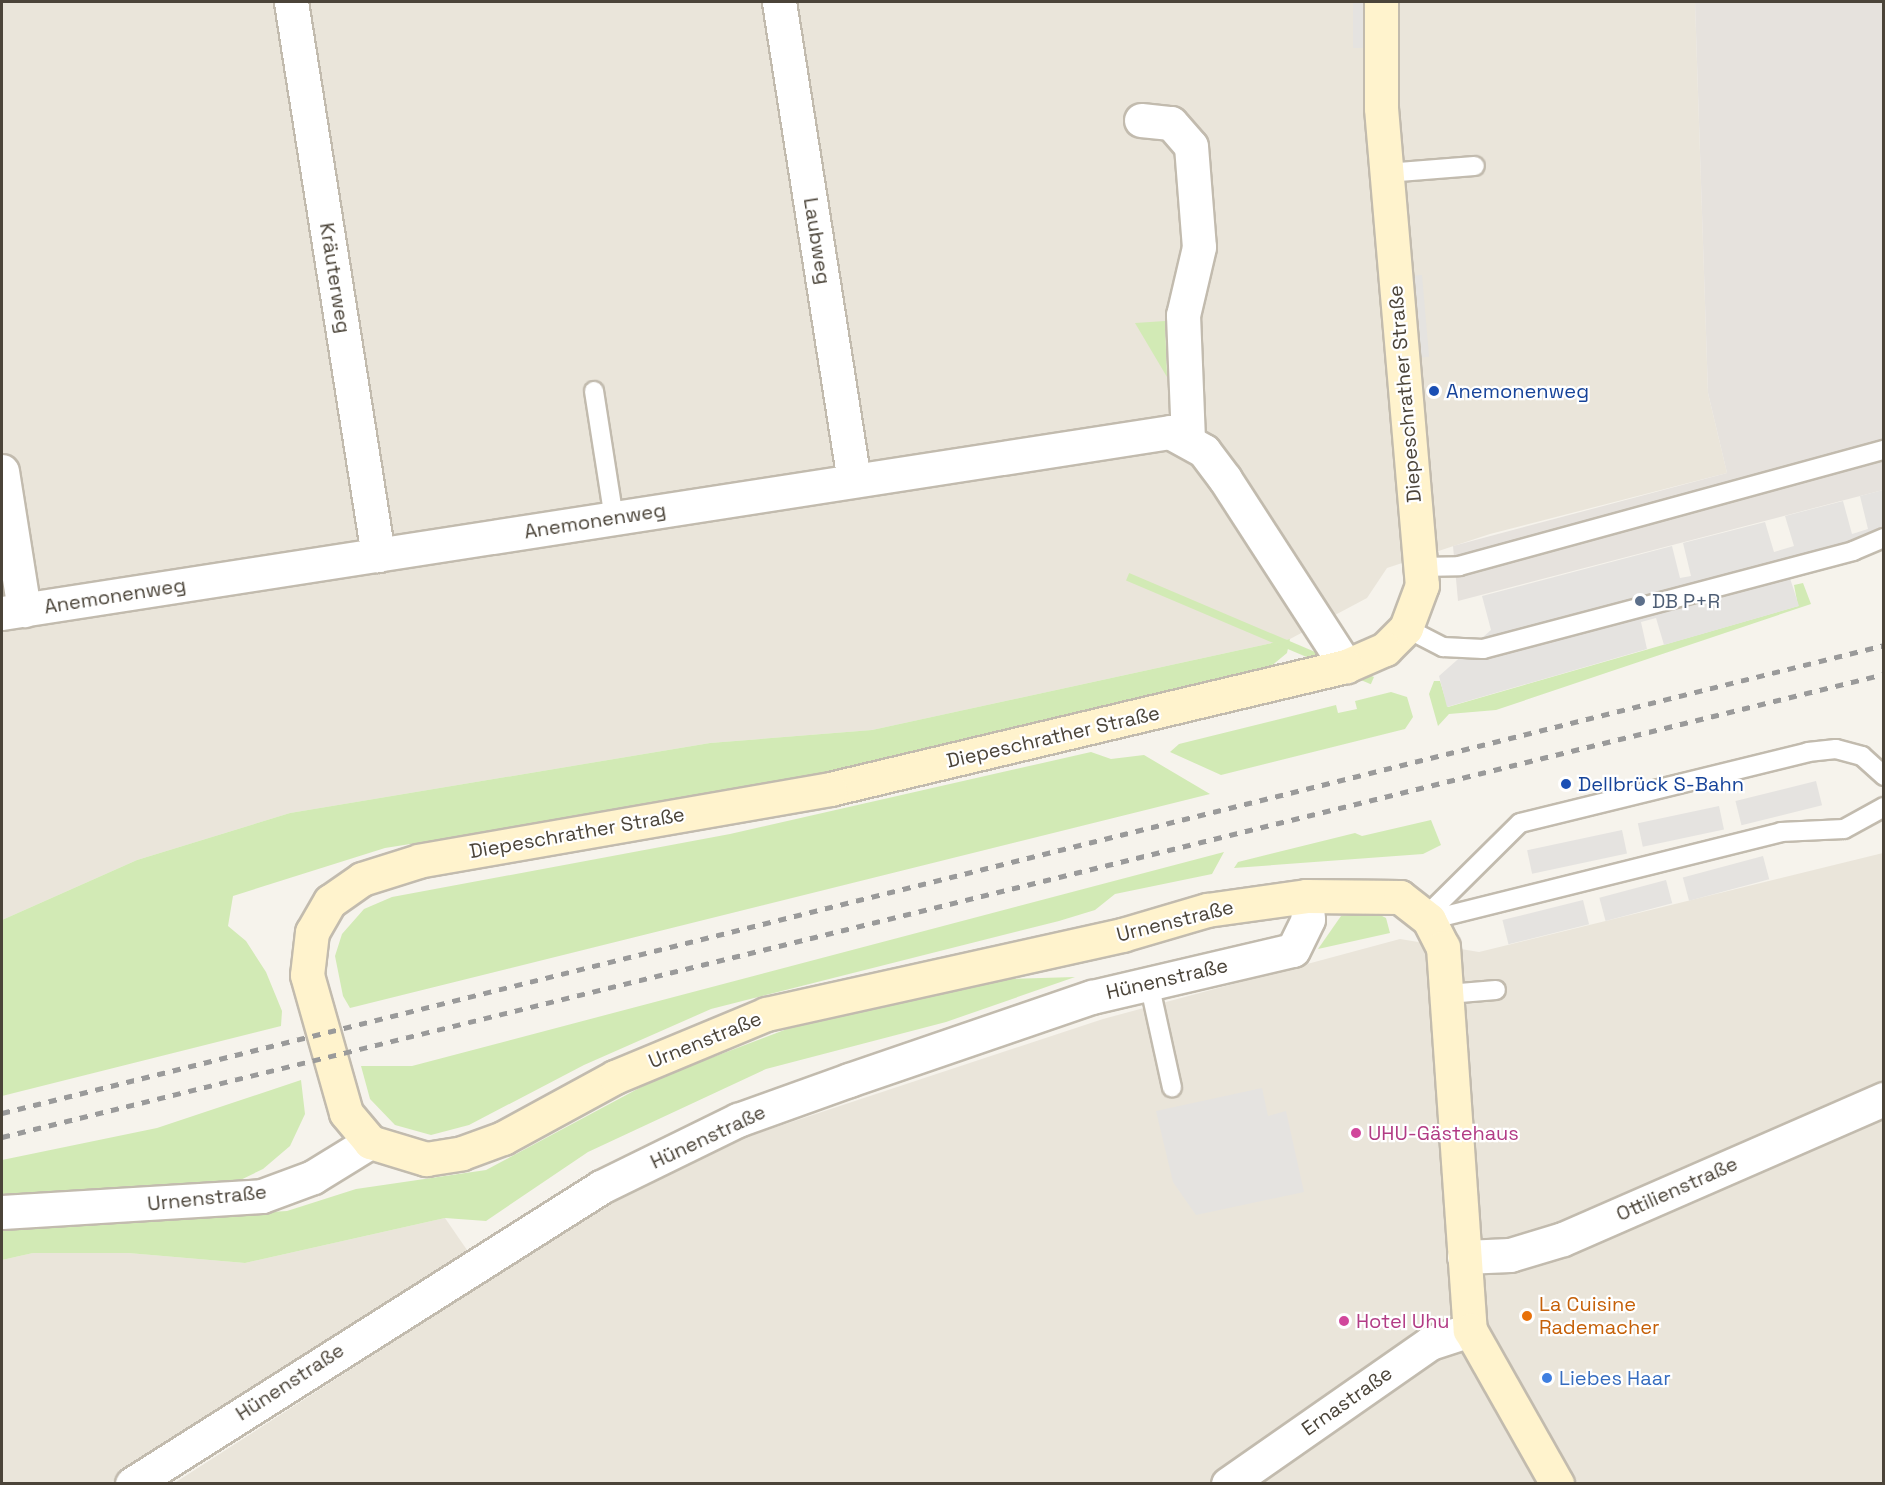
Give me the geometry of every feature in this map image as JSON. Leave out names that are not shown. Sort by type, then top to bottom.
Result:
[{"type":"street","name":"Kräuterweg","points":[[291,2],[378,555]]},
{"type":"street","name":"Laubweg","points":[[779,2],[854,480]]},
{"type":"street","name":"Diepeschrather Straße","points":[[370,1142],[346,1113],[331,1072],[307,975],[312,932],[330,901],[362,879],[419,861],[830,789],[1346,666],[1385,649],[1406,628],[1418,608],[1420,567],[1386,173],[1381,2]]},
{"type":"street","points":[[1141,120],[1171,123],[1191,146],[1199,247],[1183,315],[1188,438],[1225,479],[1346,666]]},
{"type":"street","name":"Anemonenweg","points":[[13,611],[614,518],[1150,431],[1188,438]]},
{"type":"street","points":[[2,471],[13,611]]},
{"type":"street","name":"Urnenstraße","points":[[2,1212],[262,1196],[313,1177],[370,1142],[426,1159],[462,1154],[675,1049],[766,1014],[1122,935],[1208,910],[1306,896],[1381,893],[1400,897],[1427,918]]},
{"type":"street","name":"Hünenstraße","points":[[132,1484],[601,1187],[738,1120],[1092,997],[1293,950],[1308,920],[1306,896]]},
{"type":"street","points":[[1427,918],[1443,947],[1448,994],[1470,1330],[1557,1484]]},
{"type":"street","name":"Ottilienstraße","points":[[1464,1257],[1510,1255],[1563,1239],[1882,1103]]},
{"type":"street","name":"Ernastraße","points":[[1228,1484],[1430,1342],[1470,1330]]},
{"type":"lane","points":[[1386,173],[1474,166]]},
{"type":"lane","points":[[594,391],[614,518]]},
{"type":"lane","points":[[1420,567],[1459,566],[1884,450]]},
{"type":"lane","points":[[1406,628],[1443,647],[1483,649],[1853,551],[1884,538]]},
{"type":"lane","points":[[1427,918],[1520,823],[1808,752],[1836,749],[1862,756],[1884,776]]},
{"type":"lane","points":[[1427,918],[1781,832],[1844,829],[1884,807]]},
{"type":"lane","points":[[1149,984],[1172,1088]]},
{"type":"lane","points":[[1448,994],[1496,990]]},
{"type":"shaded area","points":[[2,2],[1695,2],[1708,393],[1727,473],[1490,534],[1387,568],[1367,598],[1290,639],[872,730],[710,743],[290,813],[137,860],[2,920]]},
{"type":"shaded area","points":[[1353,2],[1364,2],[1364,48],[1353,48]]},
{"type":"shaded area","points":[[1695,2],[1883,2],[1883,490],[1458,601],[1453,546],[1727,473],[1708,393]]},
{"type":"shaded area","points":[[1422,275],[1429,357],[1418,358],[1411,276]]},
{"type":"shaded area","name":"DB P+R","points":[[1883,490],[1883,539],[1786,566],[1799,606],[1664,645],[1656,618],[1641,622],[1647,649],[1447,707],[1439,676],[1491,630],[1482,596],[1672,546],[1680,578],[1691,576],[1683,543],[1765,522],[1774,552],[1794,546],[1785,516],[1843,501],[1852,534],[1868,529],[1860,496]]},
{"type":"shaded area","points":[[1816,781],[1822,805],[1742,825],[1735,801]]},
{"type":"shaded area","points":[[1719,806],[1724,829],[1643,847],[1638,823]]},
{"type":"shaded area","points":[[1622,830],[1627,853],[1532,874],[1527,850]]},
{"type":"shaded area","points":[[1883,853],[1883,1483],[173,1484],[604,1206],[737,1140],[1103,1019],[1400,939],[1479,952]]},
{"type":"shaded area","points":[[1763,856],[1769,879],[1689,901],[1683,877]]},
{"type":"shaded area","points":[[1666,880],[1672,903],[1606,921],[1599,898]]},
{"type":"shaded area","points":[[1583,900],[1589,924],[1509,944],[1502,920]]},
{"type":"shaded area","points":[[1262,1088],[1268,1116],[1286,1111],[1304,1192],[1196,1215],[1173,1182],[1156,1111]]},
{"type":"shaded area","points":[[445,1218],[467,1250],[109,1484],[2,1483],[2,1260],[33,1253],[128,1253],[245,1263]]},
{"type":"green space","points":[[1165,321],[1167,377],[1135,323]]},
{"type":"green space","points":[[1129,573],[1374,677],[1371,684],[1126,580]]},
{"type":"green space","points":[[1803,583],[1811,604],[1496,710],[1449,714],[1438,726],[1429,694],[1434,681],[1440,681],[1448,707],[1798,606],[1794,585]]},
{"type":"green space","points":[[1290,639],[1287,653],[1270,667],[785,785],[385,848],[233,896],[228,926],[246,941],[266,972],[282,1011],[281,1026],[2,1096],[2,920],[137,860],[290,813],[710,743],[872,730]]},
{"type":"green space","points":[[1391,692],[1407,697],[1413,717],[1405,729],[1221,775],[1170,752],[1179,744],[1336,705],[1338,713],[1357,709],[1355,701]]},
{"type":"green space","points":[[1091,752],[1111,759],[1144,755],[1210,794],[350,1008],[343,996],[335,956],[342,934],[364,909],[392,897],[730,834]]},
{"type":"green space","points":[[1431,820],[1441,845],[1423,854],[1234,868],[1238,862],[1355,833],[1362,836]]},
{"type":"green space","points":[[1224,852],[1212,874],[1115,894],[1095,910],[711,1009],[584,1065],[469,1125],[431,1135],[395,1125],[370,1099],[361,1066],[412,1066]]},
{"type":"green space","points":[[1376,913],[1386,918],[1390,933],[1318,949],[1341,916]]},
{"type":"green space","points":[[1075,977],[946,1022],[766,1069],[588,1152],[486,1221],[445,1218],[245,1263],[128,1253],[33,1253],[2,1260],[2,1228],[287,1211],[356,1189],[486,1170],[658,1078],[787,1029],[1011,979]]},
{"type":"green space","points":[[301,1080],[305,1114],[290,1146],[263,1169],[230,1185],[2,1197],[2,1160],[157,1128]]},
{"type":"railway","points":[[2,1113],[1884,645]]},
{"type":"railway","points":[[2,1137],[1884,674]]},
{"type":"place","name":"Anemonenweg","points":[[1434,391]]},
{"type":"place","name":"DB P+R","points":[[1640,601]]},
{"type":"place","name":"Dellbrück S-Bahn","points":[[1566,784]]},
{"type":"place","name":"UHU-Gästehaus","points":[[1356,1133]]},
{"type":"place","name":"La Cuisine Rademacher","points":[[1527,1316]]},
{"type":"place","name":"Hotel Uhu","points":[[1344,1321]]},
{"type":"place","name":"Liebes Haar","points":[[1547,1378]]}]
